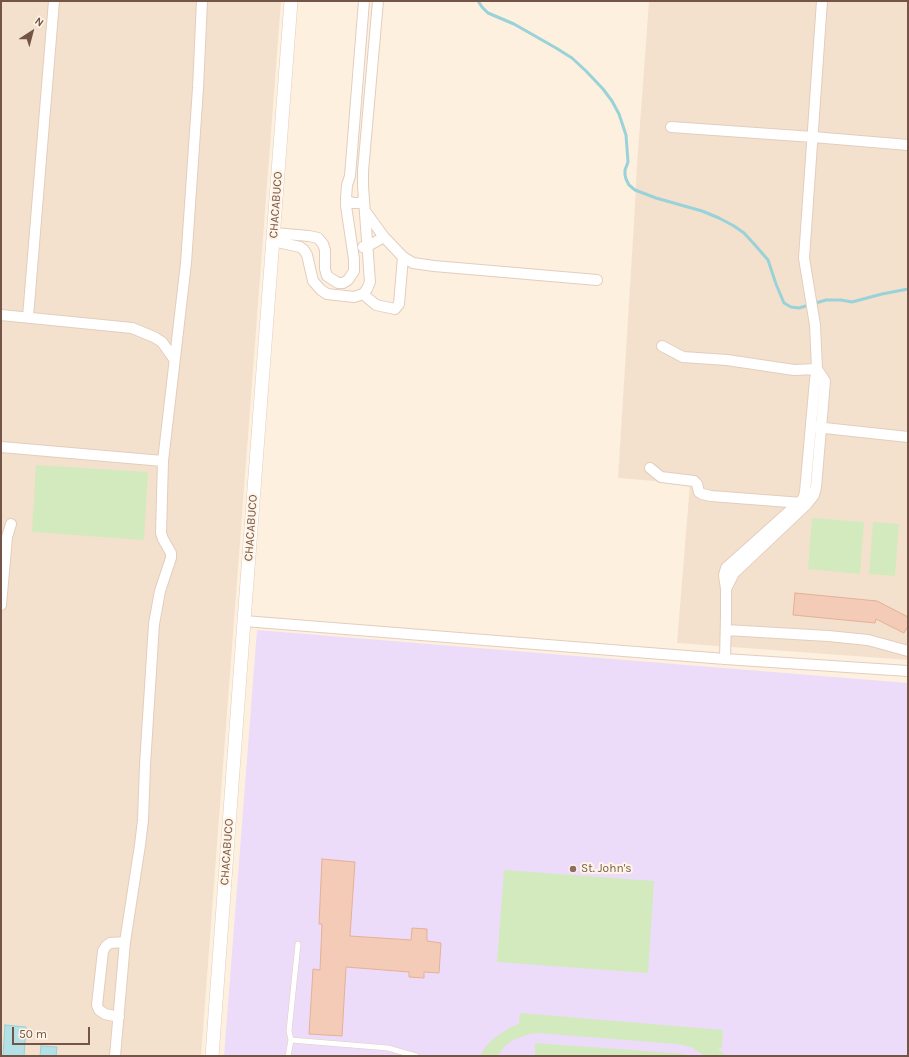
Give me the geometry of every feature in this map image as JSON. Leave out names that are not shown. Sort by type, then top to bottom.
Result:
[{"type":"street","points":[[28,317],[54,1]]},
{"type":"street","points":[[115,1056],[125,942],[140,845],[154,624],[160,591],[171,558],[171,553],[161,533],[163,461],[186,263],[198,88],[202,1]]},
{"type":"street","name":"CHACABUCO","points":[[212,1056],[291,1]]},
{"type":"street","points":[[273,237],[309,236],[318,238],[323,244],[325,250],[325,269],[327,276],[338,283],[343,283],[348,280],[354,271],[353,250],[346,200],[347,185],[350,176],[364,1]]},
{"type":"street","points":[[273,237],[300,246],[304,250],[307,255],[313,281],[320,290],[327,294],[354,297],[363,294],[367,289],[370,282],[363,171],[378,1]]},
{"type":"street","points":[[725,659],[726,589],[724,575],[726,568],[803,503],[824,381],[817,369],[815,325],[804,258],[822,1]]},
{"type":"street","points":[[671,127],[908,145]]},
{"type":"street","points":[[347,185],[353,184],[363,186]]},
{"type":"street","points":[[346,200],[365,205],[384,237],[403,258],[413,262],[434,266],[597,280]]},
{"type":"street","points":[[353,250],[368,246],[384,237]]},
{"type":"street","points":[[363,294],[371,303],[395,309],[399,304],[403,258]]},
{"type":"street","points":[[1,315],[132,328],[162,342],[174,359]]},
{"type":"street","points":[[662,346],[683,357],[727,360],[794,370],[817,369]]},
{"type":"street","points":[[816,427],[908,437]]},
{"type":"street","points":[[1,447],[163,461]]},
{"type":"street","points":[[650,468],[661,477],[694,481],[697,484],[699,492],[702,494],[803,503]]},
{"type":"street","points":[[1,605],[7,537],[11,524]]},
{"type":"street","points":[[244,621],[725,659],[908,671]]},
{"type":"street","points":[[726,630],[868,640],[908,651]]},
{"type":"street","points":[[119,1017],[105,1014],[99,1010],[97,1005],[103,951],[110,943],[125,942]]},
{"type":"lane","points":[[288,1056],[291,1040],[289,1031],[298,944]]},
{"type":"lane","points":[[291,1040],[388,1048],[416,1056]]},
{"type":"shaded area","points":[[1,1],[281,1],[201,1056],[1,1056]]},
{"type":"shaded area","points":[[649,1],[908,1],[908,660],[677,643],[690,484],[618,478],[637,165]]},
{"type":"shaded area","name":"St. John's","points":[[257,630],[908,683],[908,1056],[224,1056]]},
{"type":"green space","points":[[36,465],[148,472],[144,540],[32,532]]},
{"type":"green space","points":[[812,518],[864,522],[860,574],[808,569]]},
{"type":"green space","points":[[873,522],[899,524],[895,576],[869,574]]},
{"type":"green space","points":[[504,870],[654,881],[648,973],[497,962]]},
{"type":"green space","points":[[520,1013],[723,1030],[722,1048],[718,1048],[726,1056],[705,1056],[693,1048],[677,1044],[538,1033],[529,1034],[513,1040],[506,1045],[497,1056],[480,1056],[486,1046],[493,1039],[509,1028],[519,1024]]},
{"type":"green space","points":[[535,1043],[686,1054],[686,1056],[535,1056]]},
{"type":"water","points":[[5,1025],[26,1027],[24,1056],[3,1056]]},
{"type":"water","points":[[41,1046],[57,1047],[56,1056],[40,1056]]},
{"type":"building","points":[[795,593],[877,601],[908,617],[908,626],[904,633],[876,619],[875,623],[793,615]]},
{"type":"building","points":[[322,859],[355,862],[350,936],[411,940],[412,928],[427,929],[427,941],[441,943],[439,973],[424,972],[424,978],[409,977],[409,972],[346,967],[342,1036],[309,1034],[313,969],[320,970],[322,924],[319,924]]},
{"type":"waterway","points":[[478,1],[488,13],[514,24],[556,48],[572,58],[586,71],[603,89],[619,114],[626,135],[628,162],[625,175],[629,185],[635,190],[656,198],[702,211],[719,218],[744,233],[768,260],[784,303],[791,307],[799,308],[826,300],[852,302],[908,289]]},
{"type":"place","name":"St. John's","points":[[573,869]]}]
